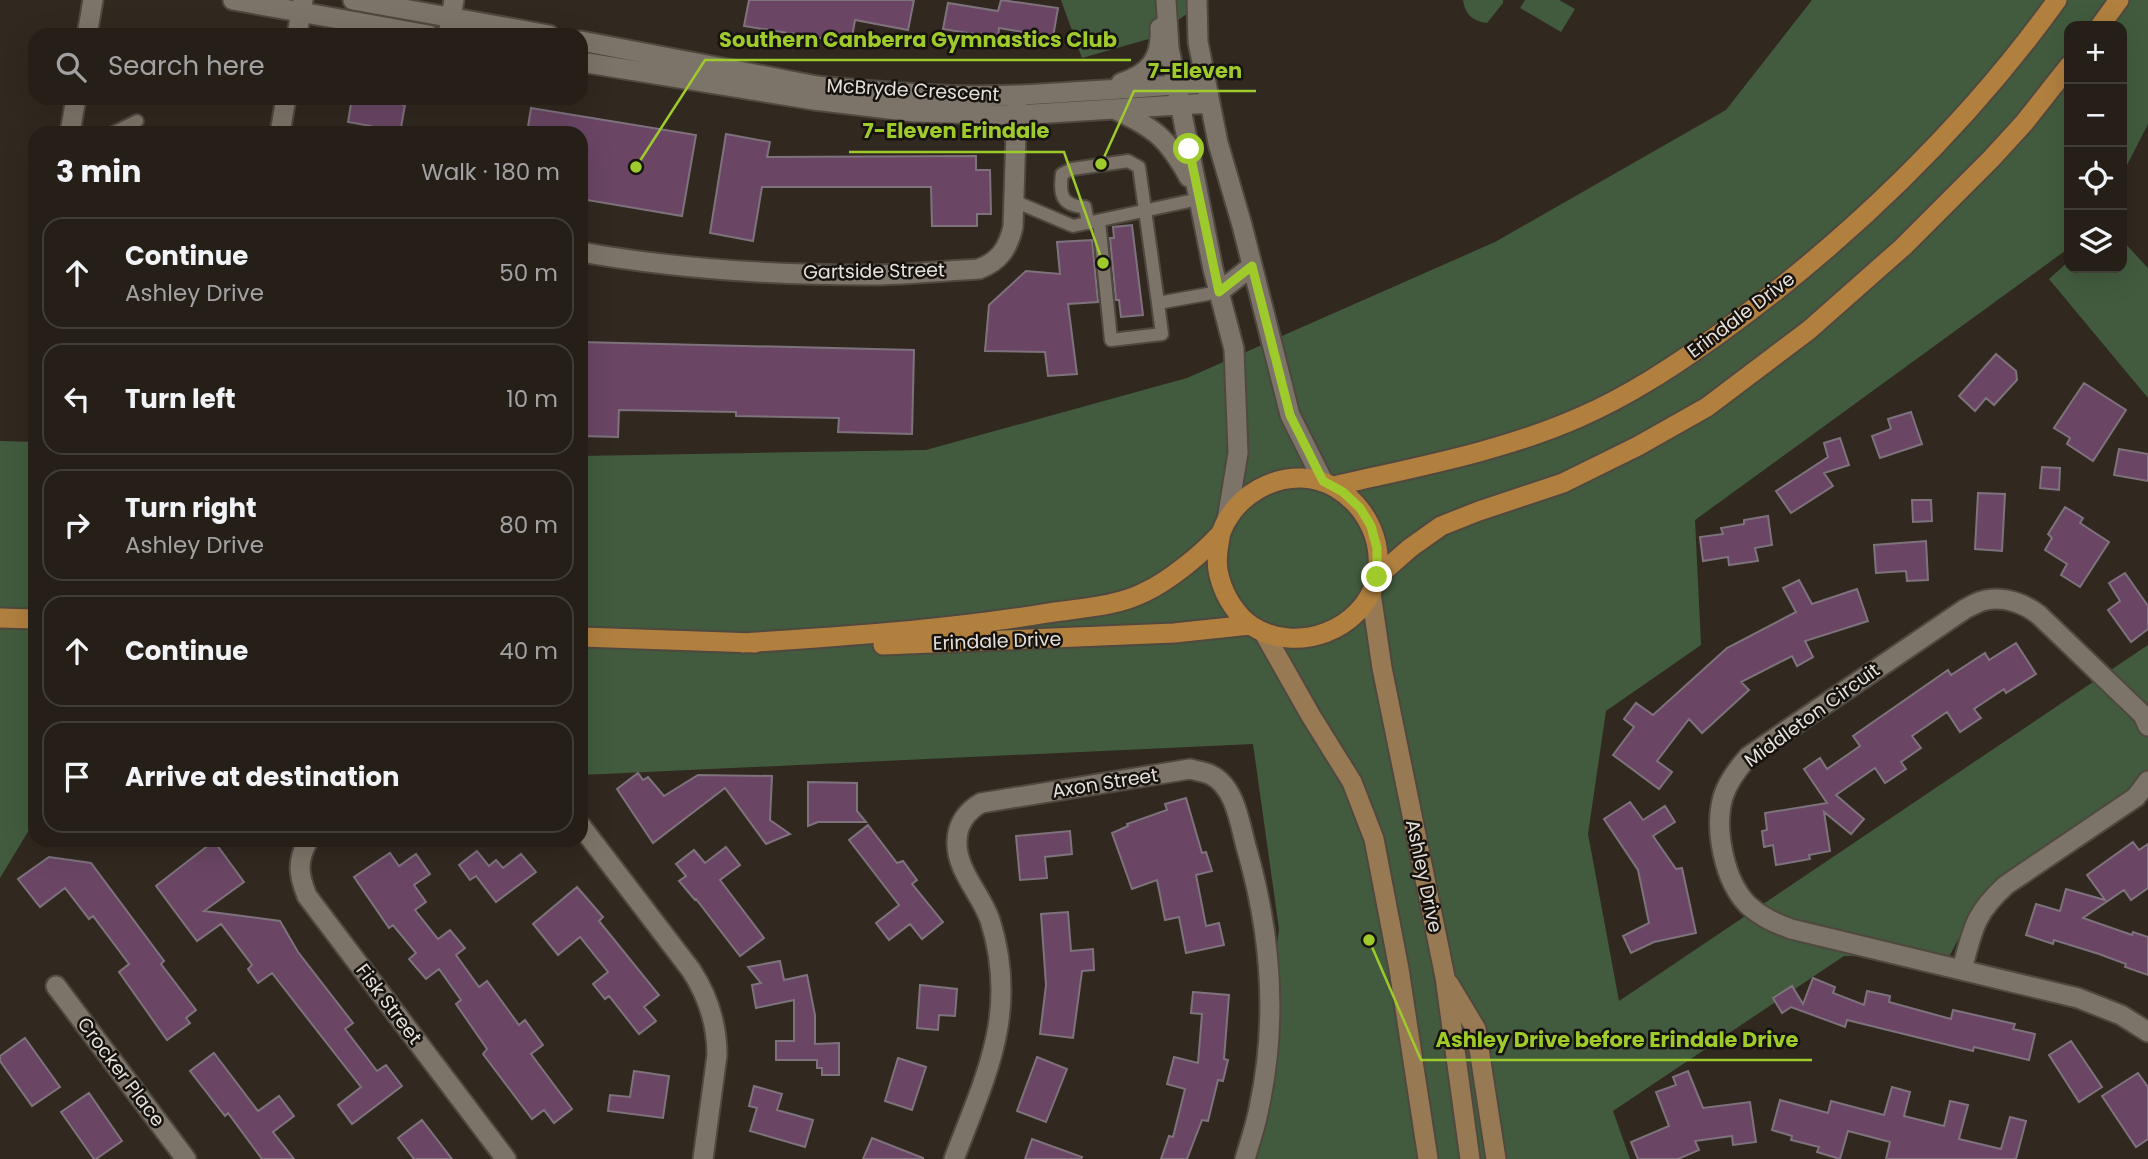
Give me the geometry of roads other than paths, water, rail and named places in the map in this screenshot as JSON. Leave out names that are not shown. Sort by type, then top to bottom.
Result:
[{"type":"main road","name":"Erindale Drive","points":[[1328,484],[1492,449],[1536,435],[1618,400],[1677,364],[1751,311],[1858,220],[1960,119],[2057,0]]},
{"type":"main road","points":[[2104,21],[2119,0]]},
{"type":"main road","points":[[1257,629],[1285,638],[1311,638],[1336,629],[1357,613],[1374,585],[1410,548],[1441,526],[1563,483],[1638,446],[1707,407],[1819,320],[1903,247],[1991,159],[2064,72]]},
{"type":"main road","points":[[1374,585],[1377,548],[1371,526],[1360,508],[1328,484],[1301,478],[1279,480],[1258,488],[1240,502],[1224,526],[1217,555],[1219,578],[1227,599],[1257,629],[1352,782],[1374,839],[1399,969],[1427,1150]]},
{"type":"main road","name":"Erindale Drive","points":[[743,643],[877,634],[996,622],[1112,603],[1144,593],[1175,575],[1224,526]]},
{"type":"main road","name":"Ashley Drive","points":[[1374,585],[1382,668],[1445,977],[1470,1159]]},
{"type":"main road","points":[[0,618],[28,619]]},
{"type":"main road","name":"Erindale Drive","points":[[588,637],[842,647],[1257,629]]},
{"type":"main road","points":[[1445,977],[1476,1029],[1496,1159]]},
{"type":"street","points":[[88,28],[93,0]]},
{"type":"street","points":[[233,0],[302,6],[398,28]]},
{"type":"street","points":[[353,0],[509,28]]},
{"type":"street","points":[[1164,0],[1169,48],[1198,196],[1234,349],[1238,453],[1224,526]]},
{"type":"street","points":[[1100,90],[1137,78],[1150,67],[1161,41],[1159,15],[1164,0]]},
{"type":"street","points":[[1197,0],[1198,42],[1218,143],[1290,415],[1328,484]]},
{"type":"street","points":[[298,28],[302,6]]},
{"type":"street","name":"McBryde Crescent","points":[[588,43],[750,81],[914,111],[1017,116],[1210,103]]},
{"type":"street","name":"McBryde Crescent","points":[[588,63],[750,81]]},
{"type":"street","name":"McBryde Crescent","points":[[833,95],[1018,95],[1206,83]]},
{"type":"street","name":"Gartside Street","points":[[588,253],[643,263],[721,271],[869,275],[979,269],[992,264],[1002,255],[1013,227],[1018,95]]},
{"type":"street","points":[[71,126],[75,105]]},
{"type":"street","points":[[281,126],[285,105]]},
{"type":"street","points":[[1115,109],[1145,123],[1163,138],[1176,154],[1198,196]]},
{"type":"street","points":[[1219,292],[1252,266]]},
{"type":"street","name":"Middleton Circuit","points":[[2148,726],[2143,715],[2039,615],[2030,608],[2009,600],[1986,600],[1965,609],[1749,756],[1733,774],[1723,798],[1720,824],[1727,870],[1748,905],[1768,921],[1791,929],[2078,998],[2120,1015],[2148,1032]]},
{"type":"street","name":"Axon Street","points":[[954,1159],[987,1074],[998,1036],[1002,997],[999,957],[989,919],[961,863],[957,841],[962,820],[971,809],[981,803],[1190,769],[1212,776],[1224,786],[1233,801],[1258,891],[1268,953],[1268,1046],[1259,1108],[1245,1159]]},
{"type":"street","points":[[1962,969],[1974,925],[1987,902],[2006,885],[2136,797],[2148,781]]},
{"type":"street","points":[[588,835],[691,970],[711,1009],[717,1055],[703,1159]]},
{"type":"street","name":"Fisk Street","points":[[305,847],[301,855],[300,876],[307,896],[506,1159]]},
{"type":"street","name":"Crocker Place","points":[[55,986],[187,1159]]},
{"type":"lane","points":[[127,126],[137,121]]},
{"type":"lane","points":[[1128,161],[1139,167],[1162,334],[1111,340],[1094,222],[1085,207],[1074,206],[1061,195],[1062,174],[1072,169],[1128,161]]},
{"type":"lane","points":[[1014,201],[1073,226],[1198,196]]},
{"type":"lane","points":[[1158,303],[1219,292]]},
{"type":"place","name":"7-Eleven","points":[[1101,164]]},
{"type":"place","name":"Southern Canberra Gymnastics Club","points":[[636,167]]},
{"type":"place","name":"7-Eleven Erindale","points":[[1103,263]]},
{"type":"place","name":"Ashley Drive before Erindale Drive","points":[[1369,940]]}]
